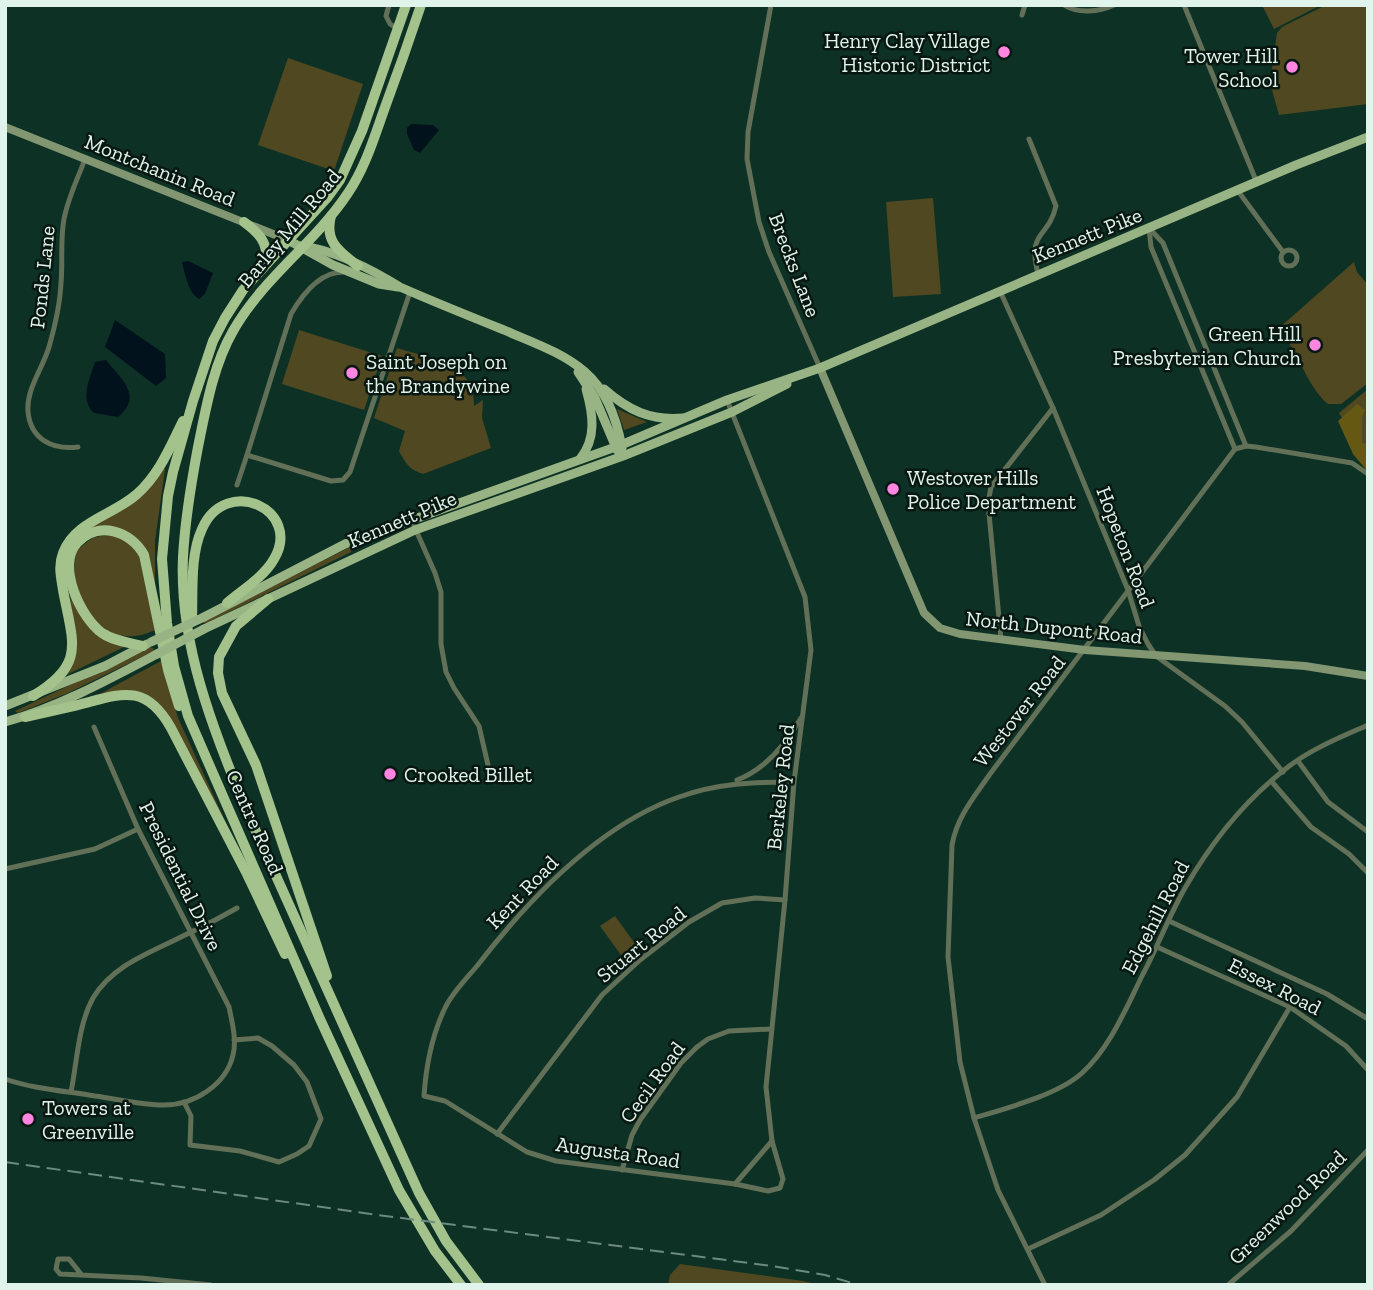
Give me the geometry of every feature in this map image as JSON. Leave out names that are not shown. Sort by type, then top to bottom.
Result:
[{"type":"highway","name":"Barley Mill Road","points":[[214,341],[237,299],[265,264],[327,198],[348,165],[406,5]]},
{"type":"highway","name":"Barley Mill Road","points":[[201,435],[216,372],[232,333],[254,299],[331,215],[359,175],[421,5]]},
{"type":"highway","points":[[381,119],[385,96],[403,43],[398,29]]},
{"type":"highway","points":[[331,215],[329,226],[332,243],[359,271]]},
{"type":"highway","points":[[244,222],[265,243],[265,264]]},
{"type":"highway","name":"Centre Road","points":[[214,341],[192,401],[168,496],[162,559],[167,623],[181,694],[213,777],[407,1206],[445,1266],[461,1285]]},
{"type":"highway","points":[[33,696],[61,676],[73,649],[59,570],[69,541],[78,531],[124,505],[146,485],[165,457],[192,401]]},
{"type":"highway","name":"Centre Road","points":[[201,435],[186,512],[183,559],[190,643],[198,680],[245,807],[428,1212],[479,1285]]},
{"type":"highway","points":[[190,643],[195,567],[202,528],[220,506],[243,500],[255,502],[275,520],[280,536],[278,551],[272,563],[227,603]]},
{"type":"highway","points":[[147,644],[103,634],[80,607],[71,580],[71,554],[77,543],[97,531],[113,530],[121,533],[138,544],[144,555],[174,694],[199,754],[213,777]]},
{"type":"highway","points":[[268,599],[236,626],[219,657],[218,673],[222,693],[256,765],[342,1022]]},
{"type":"highway","points":[[25,717],[122,694],[148,701],[161,710],[247,874],[317,1023],[340,1061]]},
{"type":"main road","name":"Montchanin Road","points":[[5,127],[301,246],[321,250],[359,271],[379,274],[400,287],[562,356],[587,377],[611,408],[622,456]]},
{"type":"main road","name":"Kennett Pike","points":[[5,706],[105,666],[345,544],[618,446],[727,400],[820,368],[1296,165],[1368,137]]},
{"type":"main road","name":"Kennett Pike","points":[[5,722],[25,717],[94,687],[204,629],[415,530],[622,456],[732,412],[820,368]]},
{"type":"main road","name":"North Dupont Road","points":[[820,368],[926,616],[936,625],[949,632],[1085,650],[1305,666],[1368,676]]},
{"type":"main road","points":[[587,377],[617,401],[639,414],[666,419],[691,417]]},
{"type":"main road","points":[[580,459],[590,443],[593,421],[587,377]]},
{"type":"street","points":[[389,5],[386,16],[390,24],[398,29]]},
{"type":"street","name":"Brecks Lane","points":[[772,5],[748,132],[747,159],[759,222],[769,252],[820,368]]},
{"type":"street","points":[[1022,15],[1025,5]]},
{"type":"street","points":[[1064,5],[1070,9],[1086,11],[1114,5]]},
{"type":"street","points":[[1184,5],[1257,183]]},
{"type":"street","points":[[1029,139],[1056,206],[1054,214],[1034,246],[1033,255],[1038,274]]},
{"type":"street","name":"Ponds Lane","points":[[78,447],[65,449],[48,445],[34,429],[28,413],[29,398],[49,350],[57,310],[64,220],[85,159]]},
{"type":"street","points":[[1238,191],[1283,252]]},
{"type":"street","points":[[1149,228],[1163,243],[1246,446]]},
{"type":"street","points":[[1149,228],[1151,247],[1235,449],[1246,446],[1352,463],[1368,474]]},
{"type":"street","points":[[237,485],[290,314],[302,296],[324,276],[359,271]]},
{"type":"street","name":"Hopeton Road","points":[[1000,290],[1054,408],[1128,590],[1139,626],[1156,656],[1225,706],[1242,722],[1283,772]]},
{"type":"street","points":[[247,455],[331,481],[343,480],[350,472],[410,291]]},
{"type":"street","name":"Berkeley Road","points":[[727,400],[805,597],[811,650],[794,782],[766,1087],[772,1141],[783,1179],[780,1188]]},
{"type":"street","points":[[1001,639],[988,503],[991,487],[1054,408]]},
{"type":"street","name":"Westover Road","points":[[1045,1285],[998,1190],[974,1118],[959,1059],[948,957],[952,845],[955,830],[965,809],[983,783],[1235,449]]},
{"type":"street","points":[[411,519],[441,592],[443,663],[454,688],[479,726],[488,765]]},
{"type":"street","name":"Kent Road","points":[[724,785],[747,776],[762,766],[789,739],[803,714]]},
{"type":"street","name":"Edgehill Road","points":[[974,1118],[1017,1105],[1082,1073],[1119,1022],[1204,857],[1239,813],[1298,761],[1335,739],[1368,725]]},
{"type":"street","name":"Presidential Drive","points":[[5,1079],[20,1084],[167,1105],[184,1102],[205,1093],[222,1077],[233,1055],[234,1040],[229,1007],[138,829],[94,727]]},
{"type":"street","points":[[1298,761],[1312,784],[1328,802],[1368,832]]},
{"type":"street","name":"Kent Road","points":[[424,1096],[425,1077],[435,1031],[446,1005],[521,911],[574,862],[611,833],[676,797],[744,782],[794,782]]},
{"type":"street","points":[[1272,782],[1311,827],[1368,873]]},
{"type":"street","points":[[5,869],[95,849],[138,829]]},
{"type":"street","name":"Stuart Road","points":[[496,1134],[602,995],[640,960],[689,922],[722,903],[755,898],[785,900]]},
{"type":"street","points":[[71,1092],[84,1022],[93,999],[102,986],[132,960],[237,908]]},
{"type":"street","name":"Essex Road","points":[[1169,921],[1327,995],[1368,1018]]},
{"type":"street","name":"Essex Road","points":[[1157,947],[1290,1007],[1346,1046],[1368,1070]]},
{"type":"street","points":[[1028,1249],[1101,1215],[1154,1180],[1185,1155],[1237,1097],[1290,1007]]},
{"type":"street","name":"Cecil Road","points":[[622,1170],[632,1135],[640,1120],[681,1063],[697,1047],[729,1031],[771,1029]]},
{"type":"street","points":[[184,1102],[191,1116],[190,1145],[240,1151],[279,1161],[309,1146],[321,1119],[307,1082],[294,1065],[272,1046],[258,1038],[234,1040]]},
{"type":"street","name":"Augusta Road","points":[[424,1096],[445,1101],[527,1152],[555,1161],[734,1184],[768,1191],[780,1188]]},
{"type":"street","points":[[734,1184],[772,1141]]},
{"type":"street","name":"Greenwood Road","points":[[1230,1284],[1291,1231],[1368,1150]]},
{"type":"street","points":[[81,1274],[69,1259],[58,1259],[55,1264],[60,1274],[211,1285]]},
{"type":"shaded area","points":[[1262,5],[1321,5],[1274,29]]},
{"type":"shaded area","points":[[1326,5],[1368,5],[1368,104],[1279,115],[1270,83],[1277,33],[1282,27]]},
{"type":"shaded area","points":[[288,58],[363,84],[334,171],[258,145]]},
{"type":"shaded area","points":[[933,198],[941,294],[893,297],[886,202]]},
{"type":"shaded area","points":[[1354,262],[1357,272],[1368,285],[1368,383],[1341,404],[1328,404],[1311,383],[1279,328]]},
{"type":"shaded area","points":[[299,330],[382,356],[364,410],[282,384]]},
{"type":"shaded area","points":[[397,348],[449,365],[468,380],[473,392],[474,406],[483,400],[482,418],[491,448],[423,474],[408,466],[399,451],[405,431],[374,418]]},
{"type":"shaded area","points":[[1368,389],[1368,460],[1339,413]]},
{"type":"shaded area","points":[[1357,404],[1365,410],[1362,417],[1362,443],[1368,444],[1368,472],[1353,454],[1338,421]]},
{"type":"shaded area","points":[[617,409],[647,422],[624,430]]},
{"type":"shaded area","points":[[161,468],[165,469],[155,541],[153,584],[146,554],[139,540],[126,532],[92,527]]},
{"type":"shaded area","points":[[109,534],[121,537],[138,551],[155,630],[136,636],[119,635],[104,629],[82,603],[74,568],[77,550],[92,538]]},
{"type":"shaded area","points":[[350,547],[351,552],[206,624],[202,622]]},
{"type":"shaded area","points":[[69,589],[75,603],[124,647],[66,675],[74,625]]},
{"type":"shaded area","points":[[151,647],[154,649],[152,652],[68,693],[18,713],[15,711]]},
{"type":"shaded area","points":[[161,661],[178,718],[237,847],[155,701],[96,696]]},
{"type":"shaded area","points":[[615,916],[636,945],[621,955],[600,926]]},
{"type":"shaded area","points":[[680,1264],[820,1285],[668,1285],[670,1275]]},
{"type":"water","points":[[411,124],[433,125],[439,130],[420,153],[414,150],[407,134],[407,128]]},
{"type":"water","points":[[188,261],[213,273],[205,294],[199,299],[192,292],[186,277],[182,262]]},
{"type":"water","points":[[115,320],[165,354],[166,378],[156,386],[105,347]]},
{"type":"water","points":[[106,360],[123,381],[130,395],[126,409],[118,417],[94,413],[87,402],[87,389],[95,362]]},
{"type":"railway","points":[[5,1162],[378,1215],[772,1266],[825,1275],[859,1285]]},
{"type":"place","name":"Henry Clay Village Historic District","points":[[1004,52]]},
{"type":"place","name":"Tower Hill School","points":[[1292,67]]},
{"type":"place","name":"Green Hill Presbyterian Church","points":[[1315,345]]},
{"type":"place","name":"Saint Joseph on the Brandywine","points":[[352,373]]},
{"type":"place","name":"Westover Hills Police Department","points":[[893,489]]},
{"type":"place","name":"Crooked Billet","points":[[390,774]]},
{"type":"place","name":"Towers at Greenville","points":[[28,1119]]}]
